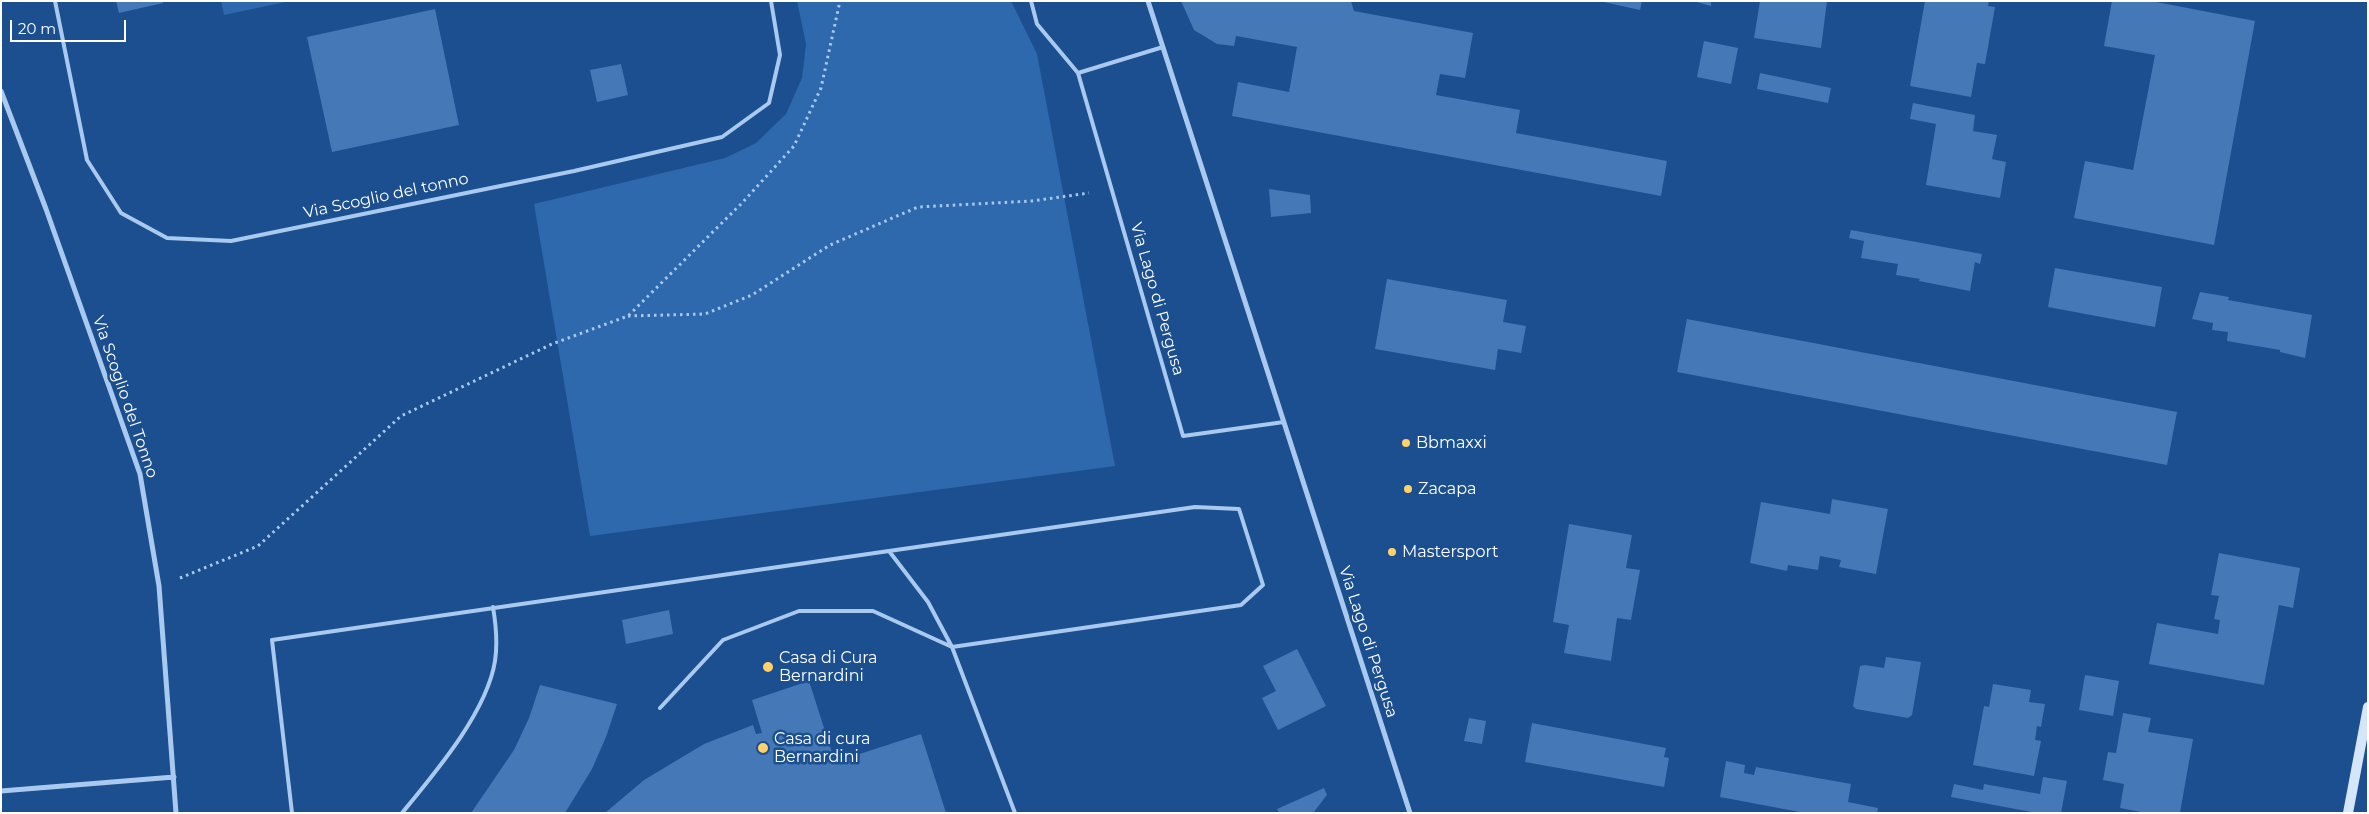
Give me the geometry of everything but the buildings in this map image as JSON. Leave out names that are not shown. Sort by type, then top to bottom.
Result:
[{"type":"main road","points":[[2348,813],[2368,707]]},
{"type":"street","name":"Via Lago di Pergusa","points":[[1148,1],[1410,813]]},
{"type":"street","name":"Via Scoglio del Tonno","points":[[1,91],[46,209],[140,474],[158,586],[176,813]]},
{"type":"street","points":[[1,791],[174,777]]},
{"type":"lane","name":"Via Scoglio del tonno","points":[[55,1],[87,160],[121,213],[167,238],[231,241],[574,171],[722,137],[769,102],[780,55],[771,1]]},
{"type":"lane","name":"Via Lago di Pergusa","points":[[1030,1],[1037,24],[1078,72],[1184,436],[1284,422]]},
{"type":"lane","points":[[1078,72],[1163,48]]},
{"type":"lane","points":[[292,813],[272,640],[1195,508],[1239,509],[1263,585],[1242,605],[952,647],[873,611],[798,611],[723,640],[660,708]]},
{"type":"lane","points":[[889,551],[928,602],[952,647],[1015,813]]},
{"type":"lane","points":[[402,813],[435,772],[480,705],[495,662],[497,633],[493,607]]},
{"type":"path","points":[[628,316],[742,204],[794,146],[821,88],[840,1]]},
{"type":"path","points":[[158,586],[258,546],[401,416],[552,344],[628,316],[705,314],[752,295],[830,245],[918,207],[1032,201],[1112,190]]},
{"type":"shaded area","points":[[221,1],[290,1],[224,15]]},
{"type":"shaded area","points":[[797,1],[1011,1],[1037,54],[1115,466],[590,536],[534,204],[725,158],[756,143],[786,114],[802,78],[806,44]]},
{"type":"place","name":"Bbmaxxi","points":[[1406,443]]},
{"type":"place","name":"Zacapa","points":[[1408,489]]},
{"type":"place","name":"Mastersport","points":[[1392,552]]},
{"type":"place","name":"Casa di Cura Bernardini","points":[[768,667]]},
{"type":"place","name":"Casa di cura Bernardini","points":[[763,748]]}]
